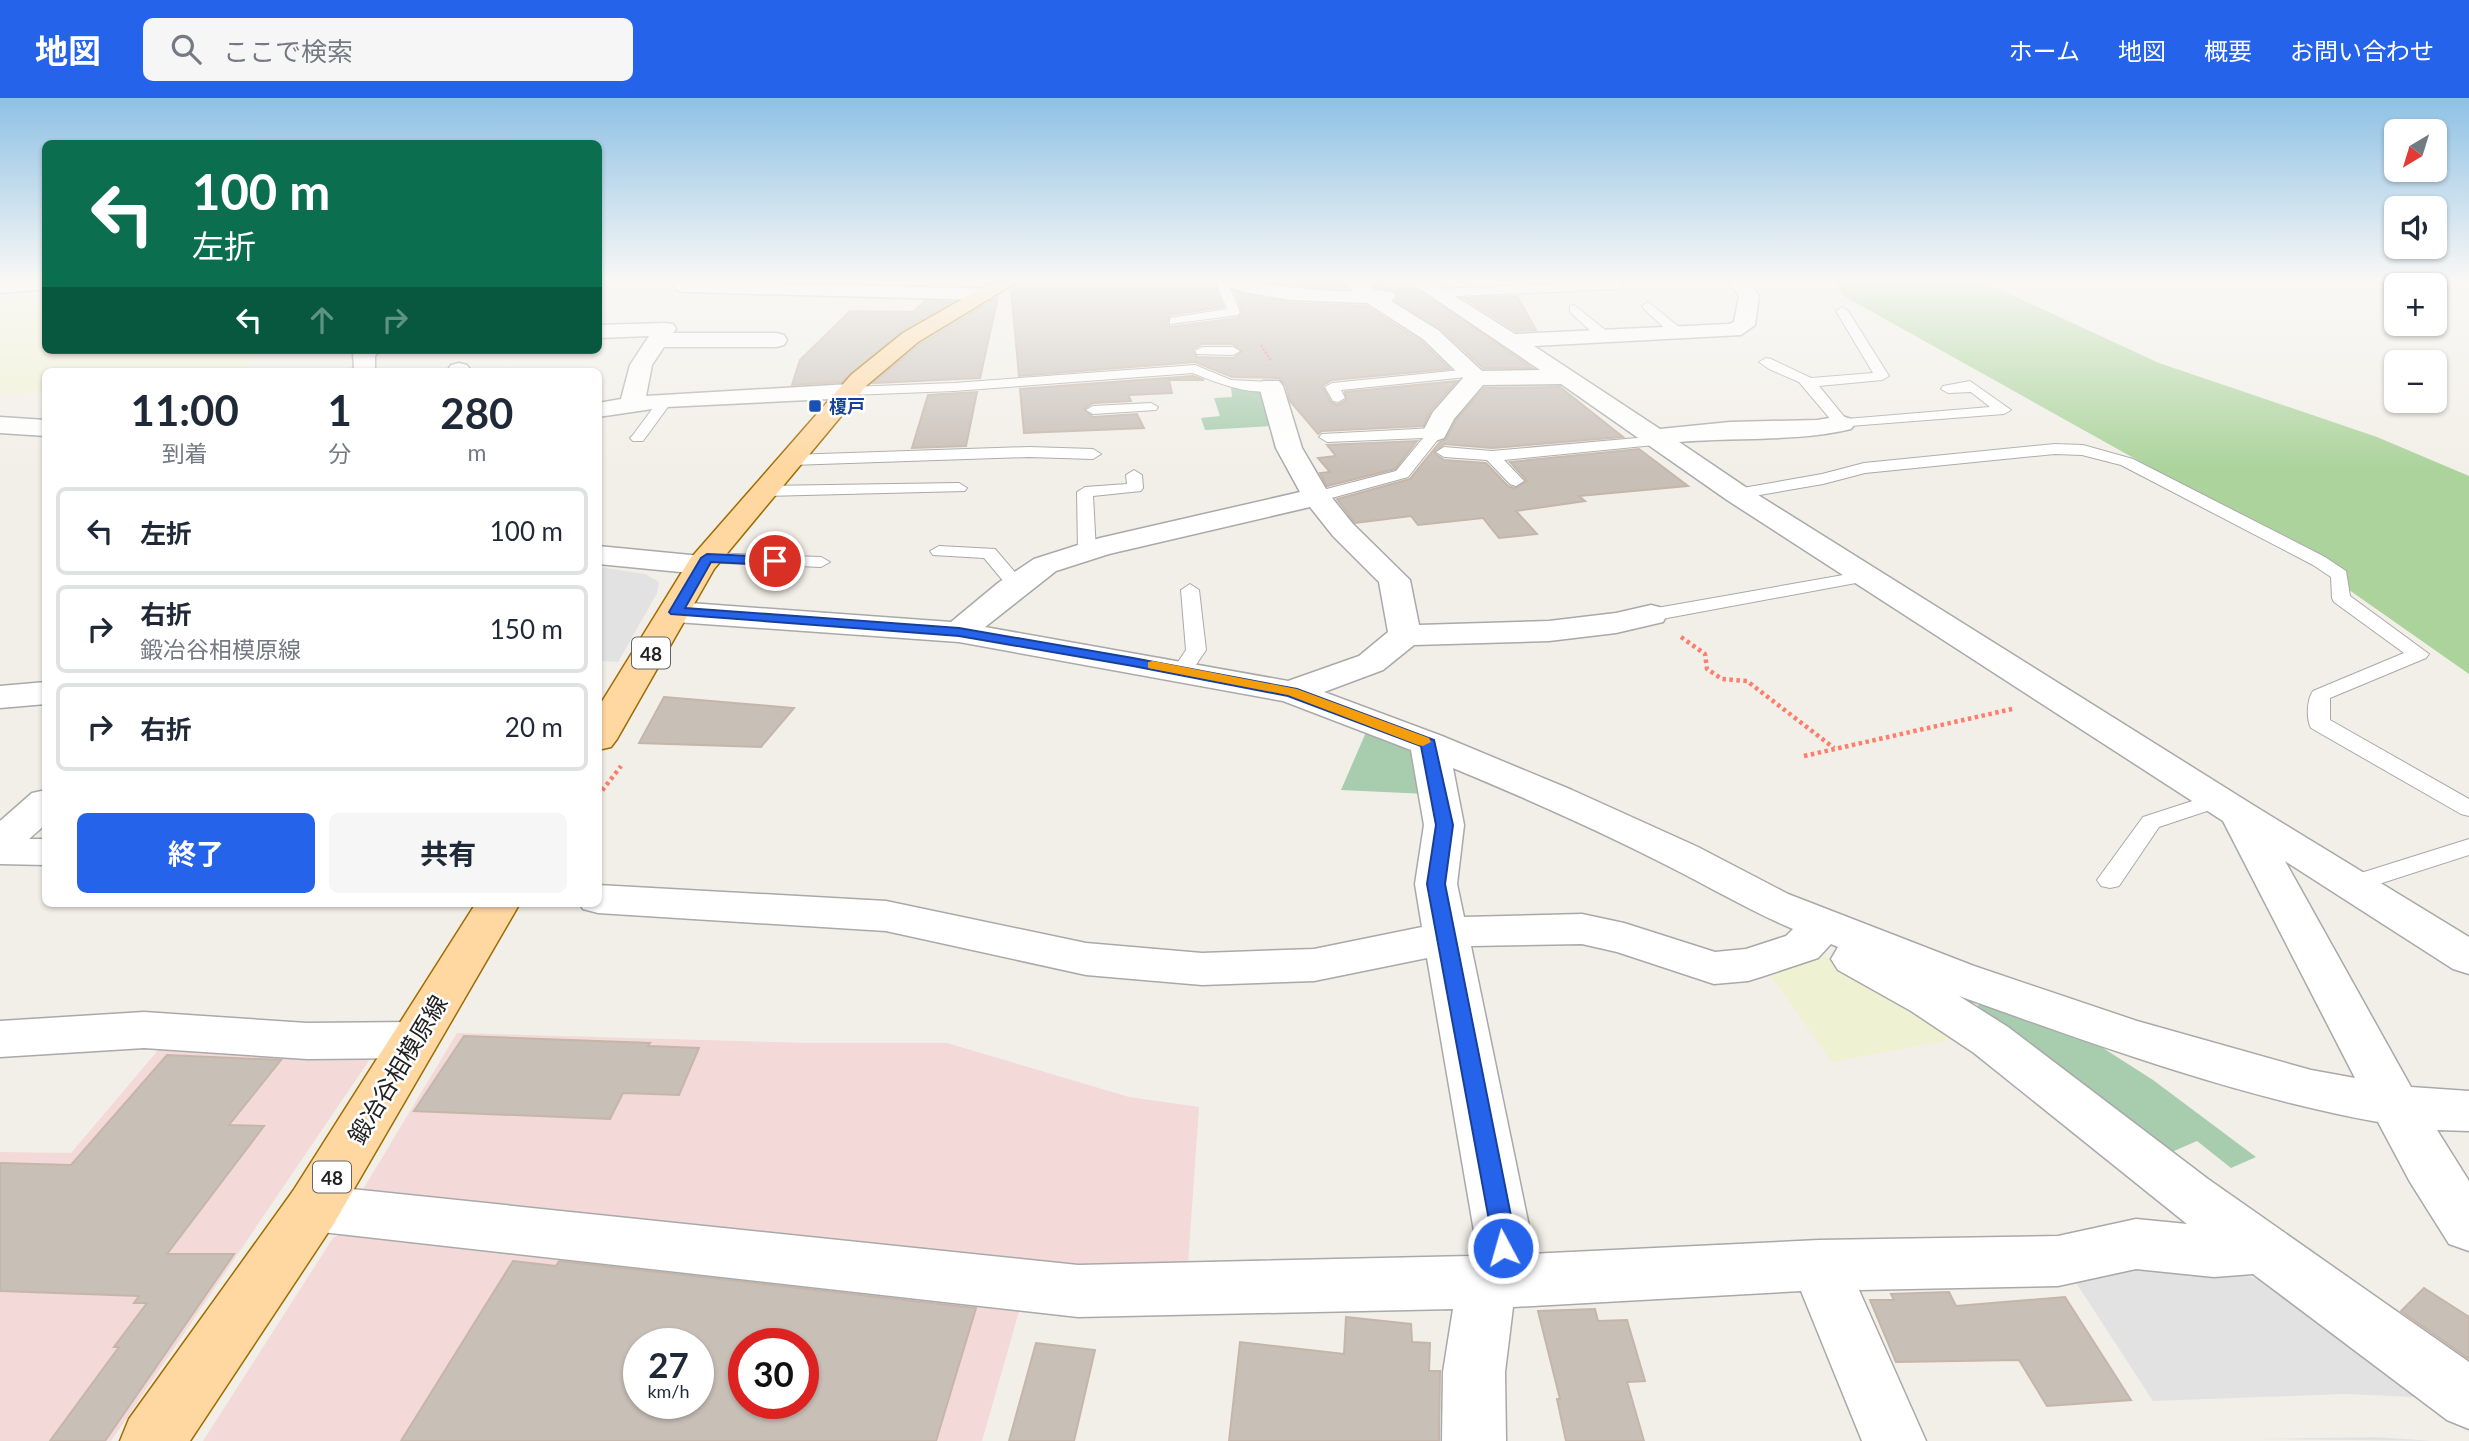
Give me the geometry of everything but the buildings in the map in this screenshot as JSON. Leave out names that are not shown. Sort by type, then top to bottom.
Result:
[{"type":"main road","name":"48","points":[[602,727],[676,612],[704,562],[850,391],[899,345]]},
{"type":"main road","name":"鍛冶谷相模原線","points":[[152,1441],[313,1208],[496,907]]},
{"type":"street","points":[[632,405],[641,365],[656,345]]},
{"type":"street","points":[[1445,345],[1473,376],[1565,376]]},
{"type":"street","points":[[1516,345],[1737,494],[2469,958]]},
{"type":"street","points":[[1439,443],[1442,417],[1473,376]]},
{"type":"street","points":[[1271,386],[1289,448],[1317,497],[1343,530],[1394,580],[1405,635]]},
{"type":"street","points":[[602,409],[666,400],[850,391]]},
{"type":"street","points":[[1656,439],[1730,430],[1818,428],[1842,424]]},
{"type":"street","points":[[0,425],[42,428]]},
{"type":"street","points":[[959,632],[1045,565],[1087,551],[1317,497]]},
{"type":"street","points":[[602,555],[704,562]]},
{"type":"street","points":[[676,612],[959,632],[1291,692],[1429,744],[1558,798],[1683,856],[1773,904],[1958,978],[2128,1037],[2311,1090],[2397,1105],[2469,1111]]},
{"type":"street","points":[[1291,692],[1371,663],[1405,635],[1549,631],[1616,623],[1651,615]]},
{"type":"street","points":[[20,695],[42,670]]},
{"type":"street","points":[[1429,744],[1444,825],[1436,884],[1502,1231],[1503,1248],[1487,1282],[1474,1372],[1474,1441]]},
{"type":"street","points":[[42,806],[0,844],[5,852],[42,852]]},
{"type":"street","points":[[2228,807],[2430,1166],[2469,1227]]},
{"type":"street","points":[[602,899],[886,916],[1086,959],[1202,970],[1314,965],[1447,938],[1471,930],[1582,929],[1625,938],[1714,968],[1748,965],[1802,947],[1815,934]]},
{"type":"street","points":[[1773,904],[1815,934],[1991,1040],[2189,1195],[2469,1399]]},
{"type":"street","points":[[0,1039],[144,1030],[307,1041],[415,1040]]},
{"type":"street","points":[[313,1208],[1078,1291],[1487,1282],[1819,1265],[2058,1261],[2136,1244],[2214,1252],[2263,1249]]},
{"type":"street","points":[[1819,1265],[1894,1441]]},
{"type":"lane","points":[[1807,383],[1882,376],[1863,345]]},
{"type":"lane","points":[[850,391],[954,387],[1119,391],[1195,369],[1203,348],[1233,351]]},
{"type":"lane","points":[[1753,370],[1770,365],[1796,374],[1842,424],[2004,410],[1972,387],[1948,389]]},
{"type":"lane","points":[[1195,369],[1229,384],[1271,386]]},
{"type":"lane","points":[[1338,398],[1332,387],[1473,376]]},
{"type":"lane","points":[[1119,391],[1151,407]]},
{"type":"lane","points":[[1093,410],[1119,391]]},
{"type":"lane","points":[[638,438],[666,400]]},
{"type":"lane","points":[[1327,437],[1439,443],[1492,456],[1656,439]]},
{"type":"lane","points":[[1317,497],[1402,474],[1439,443]]},
{"type":"lane","points":[[1737,494],[1823,479],[1864,468],[2054,449],[2083,450],[2127,462],[2319,561],[2340,575],[2341,598],[2419,654],[2320,695],[2319,723],[2469,809]]},
{"type":"lane","points":[[791,460],[1029,452],[1093,454]]},
{"type":"lane","points":[[1492,456],[1516,481]]},
{"type":"lane","points":[[1087,551],[1085,492],[1136,488],[1134,475]]},
{"type":"lane","points":[[765,491],[959,488]]},
{"type":"lane","points":[[939,551],[989,553],[1017,585]]},
{"type":"lane","points":[[704,562],[821,562]]},
{"type":"lane","points":[[1651,615],[1866,576]]},
{"type":"lane","points":[[1182,671],[1196,650],[1190,590]]},
{"type":"lane","points":[[2110,880],[2151,821],[2228,807]]},
{"type":"lane","points":[[2354,884],[2469,847]]},
{"type":"path","points":[[1651,615],[1705,654],[1707,669],[1723,679],[1747,681],[1834,749]]},
{"type":"path","points":[[1804,756],[2060,698]]},
{"type":"shaded area","points":[[602,567],[645,574],[659,582],[657,593],[618,662],[602,661]]},
{"type":"shaded area","points":[[457,1033],[809,1043],[947,1043],[1129,1097],[1199,1107],[1187,1278],[362,1191]]},
{"type":"shaded area","points":[[165,1042],[365,1051],[370,1059],[111,1441],[0,1441],[0,1152],[71,1153]]},
{"type":"shaded area","points":[[360,1223],[1022,1301],[982,1441],[203,1441],[333,1238]]},
{"type":"shaded area","points":[[2157,1258],[2209,1265],[2286,1287],[2436,1398],[2345,1394],[2153,1401],[2071,1275]]},
{"type":"shaded area","points":[[2377,1437],[2432,1441],[2255,1439]]},
{"type":"green space","points":[[0,345],[42,345],[42,354],[251,354],[246,368],[42,368],[42,391],[0,396]]},
{"type":"green space","points":[[1931,345],[2119,345],[2159,363],[2377,437],[2469,476],[2469,674],[2268,533]]},
{"type":"green space","points":[[1231,387],[1265,388],[1274,426],[1205,430],[1201,418],[1220,416],[1214,398],[1232,397]]},
{"type":"green space","points":[[1367,730],[1414,744],[1427,794],[1341,790]]},
{"type":"green space","points":[[1826,956],[1951,1028],[1951,1040],[1832,1062],[1769,973]]},
{"type":"green space","points":[[1984,1002],[2092,1041],[2153,1080],[2256,1157],[2231,1168],[2197,1141],[2160,1157],[1970,1010]]},
{"type":"slow traffic","points":[[1153,665],[1291,692],[1423,742]]},
{"type":"place","name":"榎戸","points":[[815,406]]},
{"type":"route","points":[[775,561],[707,558],[676,612],[959,632],[1133,662],[1291,692],[1429,744],[1444,825],[1436,884],[1503,1248]]}]
